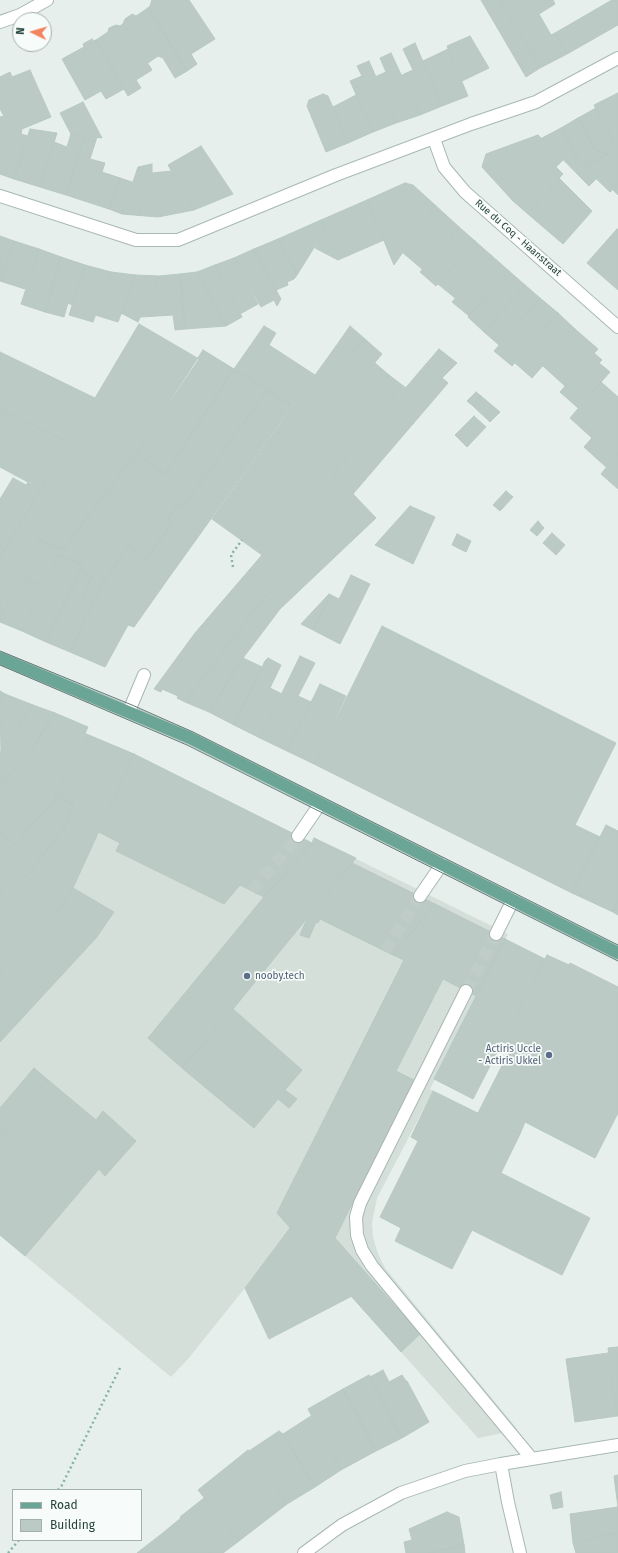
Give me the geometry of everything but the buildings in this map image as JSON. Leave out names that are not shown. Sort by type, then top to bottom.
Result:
[{"type":"main road","points":[[0,658],[129,711],[190,738],[618,953]]},
{"type":"street","points":[[0,22],[20,15],[46,0]]},
{"type":"street","points":[[0,196],[136,240],[178,240],[336,175],[536,102],[618,58]]},
{"type":"street","name":"Rue du Coq - Haanstraat","points":[[434,139],[444,167],[466,192],[618,327]]},
{"type":"street","points":[[129,711],[144,675]]},
{"type":"street","points":[[298,836],[320,804]]},
{"type":"street","points":[[420,896],[442,864]]},
{"type":"street","points":[[496,934],[512,900]]},
{"type":"street","points":[[466,992],[360,1203],[356,1217],[357,1235],[362,1250],[372,1266],[532,1459]]},
{"type":"street","points":[[304,1553],[342,1525],[401,1493],[465,1471],[618,1445]]},
{"type":"street","points":[[501,1464],[520,1553]]},
{"type":"path","points":[[232,567],[231,555],[242,540]]},
{"type":"path","points":[[59,1489],[120,1368]]},
{"type":"path","points":[[8,1553],[17,1541]]},
{"type":"shaded area","points":[[134,754],[312,843],[314,838],[508,934],[430,1089],[433,1091],[377,1198],[372,1223],[373,1237],[378,1254],[385,1268],[518,1430],[478,1438],[290,1228],[245,1288],[188,1359],[171,1377],[0,1235],[0,972],[73,888]]},
{"type":"tunnel","points":[[252,891],[298,836]]},
{"type":"tunnel","points":[[385,951],[420,896]]},
{"type":"tunnel","points":[[466,991],[496,934]]},
{"type":"tram line","points":[[0,651],[132,705],[193,732],[618,945]]},
{"type":"tram line","points":[[0,665],[187,745],[618,961]]},
{"type":"place","name":"nooby.tech","points":[[247,976]]},
{"type":"place","name":"Actiris Uccle - Actiris Ukkel","points":[[549,1055]]}]
